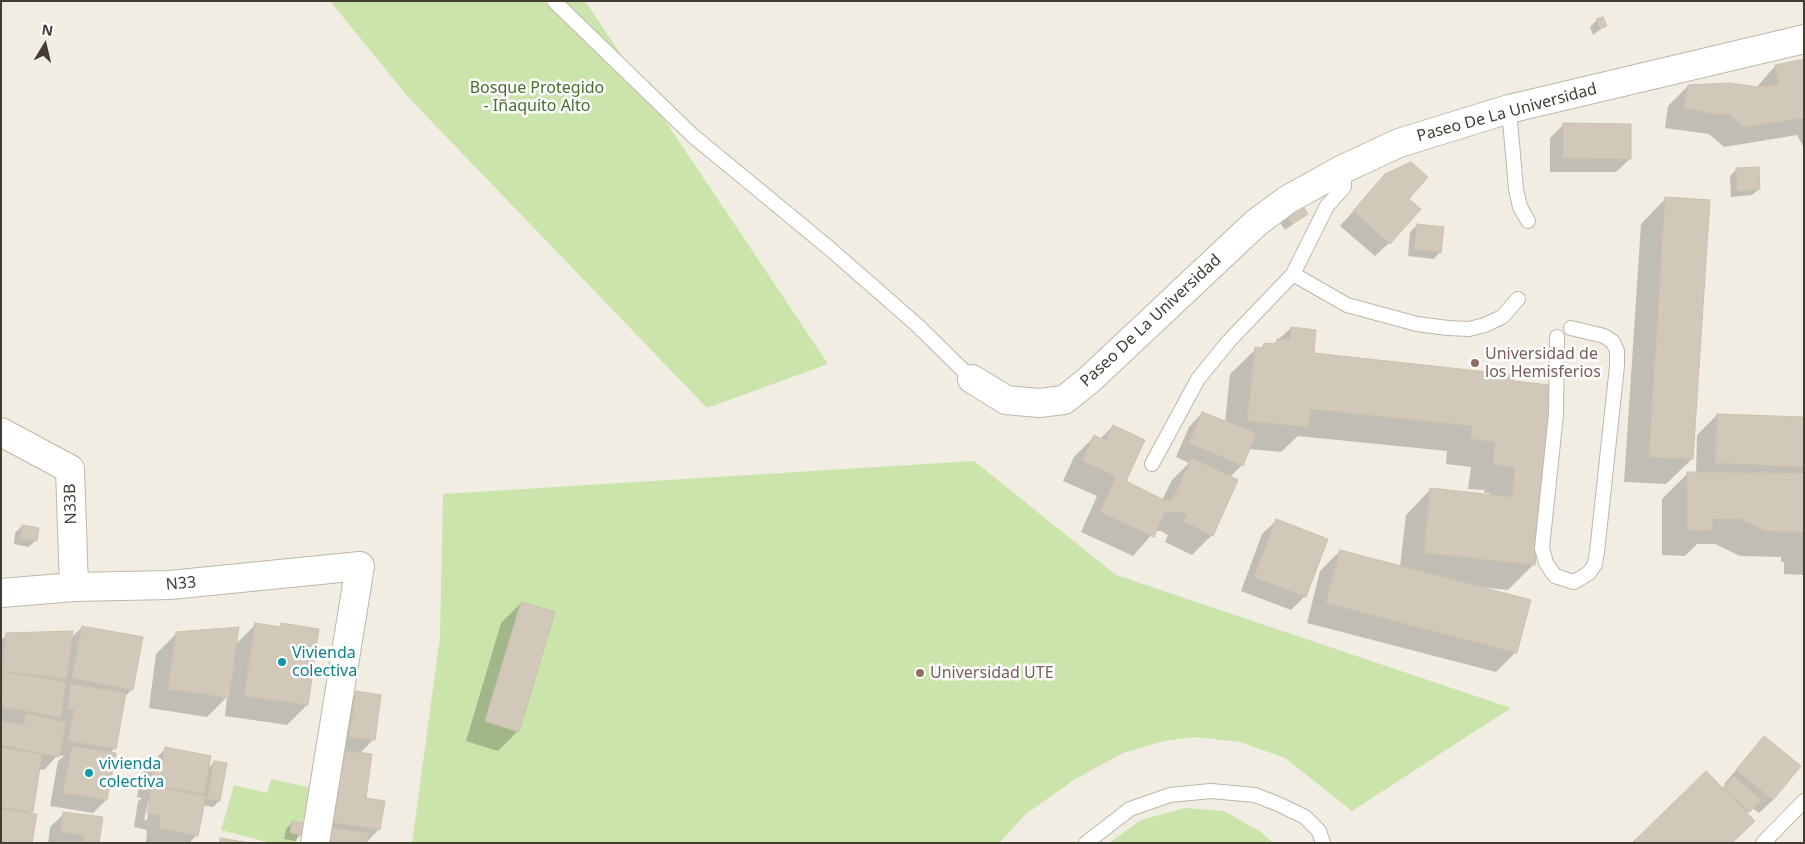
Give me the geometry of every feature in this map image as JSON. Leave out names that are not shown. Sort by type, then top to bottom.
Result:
[{"type":"street","name":"Paseo De La Universidad","points":[[972,379],[1006,400],[1039,403],[1064,400],[1089,380],[1256,223],[1287,200],[1341,170],[1399,143],[1510,109],[1804,39]]},
{"type":"street","name":"N33B","points":[[1,432],[70,470],[74,588]]},
{"type":"street","name":"N33","points":[[2,595],[74,588],[170,585],[360,566],[315,843]]},
{"type":"lane","points":[[554,1],[692,135],[830,248],[917,325],[972,379]]},
{"type":"lane","points":[[1510,109],[1516,189],[1520,206],[1528,221]]},
{"type":"lane","points":[[1152,464],[1198,379],[1229,341],[1294,274],[1327,206],[1344,187],[1344,178],[1341,170]]},
{"type":"lane","points":[[1294,274],[1347,305],[1382,316],[1432,326],[1469,329],[1485,325],[1502,317],[1518,299]]},
{"type":"lane","points":[[1558,336],[1556,414],[1542,548],[1546,563],[1555,576],[1574,582],[1589,573],[1595,564],[1617,366],[1617,351],[1613,342],[1604,336],[1571,328]]},
{"type":"lane","points":[[1086,843],[1130,808],[1170,796],[1211,791],[1255,795],[1278,804],[1305,817],[1319,831],[1323,843]]},
{"type":"lane","points":[[1763,843],[1804,801]]},
{"type":"green space","name":"Bosque Protegido - Iñaquito Alto","points":[[330,1],[585,1],[828,364],[707,408],[409,98]]},
{"type":"green space","name":"Universidad UTE","points":[[974,461],[1116,575],[1511,708],[1352,811],[1285,758],[1240,742],[1195,737],[1164,741],[1123,753],[1075,779],[1026,814],[999,843],[412,843],[440,637],[443,494]]},
{"type":"green space","points":[[271,779],[313,788],[296,843],[271,843],[221,830],[234,785],[267,793]]},
{"type":"green space","points":[[1185,808],[1224,811],[1261,832],[1273,843],[1109,843],[1141,820]]},
{"type":"building","points":[[1603,17],[1607,26],[1600,29],[1596,19]]},
{"type":"building","points":[[1804,59],[1804,118],[1744,127],[1729,114],[1713,114],[1684,108],[1688,85],[1730,83],[1758,87],[1779,84],[1775,65]]},
{"type":"building","points":[[1563,123],[1631,124],[1631,159],[1563,158]]},
{"type":"building","points":[[1411,162],[1428,177],[1409,199],[1421,209],[1390,244],[1353,211],[1385,174]]},
{"type":"building","points":[[1759,167],[1760,189],[1737,191],[1736,168]]},
{"type":"building","points":[[1665,197],[1710,200],[1693,459],[1649,457]]},
{"type":"building","points":[[1300,201],[1308,214],[1292,224],[1284,212]]},
{"type":"building","points":[[1417,224],[1444,227],[1441,253],[1414,249]]},
{"type":"building","points":[[1291,327],[1316,330],[1314,353],[1515,375],[1514,381],[1550,385],[1547,410],[1551,410],[1535,565],[1424,553],[1430,488],[1512,497],[1515,468],[1493,464],[1495,442],[1471,439],[1472,426],[1310,409],[1308,427],[1247,421],[1255,347],[1264,348],[1264,343],[1276,344],[1277,339],[1290,340]]},
{"type":"building","points":[[1202,412],[1256,433],[1243,466],[1189,443]]},
{"type":"building","points":[[1717,414],[1804,417],[1804,467],[1715,463]]},
{"type":"building","points":[[1113,425],[1145,440],[1126,481],[1164,500],[1172,500],[1192,458],[1238,480],[1213,536],[1184,522],[1187,515],[1181,512],[1165,512],[1154,537],[1100,512],[1116,476],[1082,461],[1094,435],[1106,441]]},
{"type":"building","points":[[1687,472],[1804,473],[1804,532],[1765,531],[1740,519],[1712,519],[1712,531],[1687,530]]},
{"type":"building","points":[[1276,519],[1328,539],[1306,597],[1254,577]]},
{"type":"building","points":[[22,525],[39,528],[37,541],[20,538]]},
{"type":"building","points":[[1340,550],[1531,600],[1517,653],[1326,603]]},
{"type":"building","points":[[521,602],[555,612],[519,732],[485,721]]},
{"type":"building","name":"Vivienda colectiva","points":[[255,623],[280,627],[281,623],[319,629],[308,705],[244,696]]},
{"type":"building","points":[[82,626],[143,637],[133,690],[72,678]]},
{"type":"building","points":[[239,627],[229,698],[168,689],[176,632]]},
{"type":"building","points":[[73,631],[67,679],[2,671],[6,633]]},
{"type":"building","points":[[3,672],[66,682],[61,717],[1,707]]},
{"type":"building","points":[[71,684],[126,693],[116,749],[68,741],[74,710],[67,709]]},
{"type":"building","points":[[356,691],[381,695],[375,740],[349,737]]},
{"type":"building","points":[[26,713],[66,722],[59,757],[1,745],[1,721],[24,725]]},
{"type":"building","points":[[1764,736],[1801,766],[1773,800],[1736,770]]},
{"type":"building","name":"vivienda colectiva","points":[[72,746],[116,753],[107,800],[63,793]]},
{"type":"building","points":[[165,747],[211,756],[204,794],[150,784],[154,760],[162,761]]},
{"type":"building","points":[[1,748],[42,754],[33,812],[1,807]]},
{"type":"building","points":[[340,750],[372,754],[366,798],[385,801],[380,830],[329,822]]},
{"type":"building","points":[[214,761],[227,763],[220,801],[207,799]]},
{"type":"building","points":[[1706,771],[1755,821],[1732,843],[1632,843]]},
{"type":"building","points":[[1734,776],[1761,800],[1750,812],[1723,788]]},
{"type":"building","points":[[152,786],[206,796],[198,836],[159,828],[160,816],[147,814]]},
{"type":"building","points":[[1,809],[37,814],[32,843],[1,843]]},
{"type":"building","points":[[63,812],[103,817],[99,843],[83,843],[84,835],[61,832]]},
{"type":"building","points":[[292,821],[304,823],[302,835],[290,833]]},
{"type":"building","points":[[322,827],[369,833],[367,843],[320,843]]},
{"type":"building","points":[[220,838],[250,843],[220,843]]},
{"type":"place","name":"Universidad de los Hemisferios","points":[[1475,363]]},
{"type":"place","name":"Vivienda colectiva","points":[[282,662]]},
{"type":"place","name":"Universidad UTE","points":[[920,673]]},
{"type":"place","name":"vivienda colectiva","points":[[89,773]]}]
